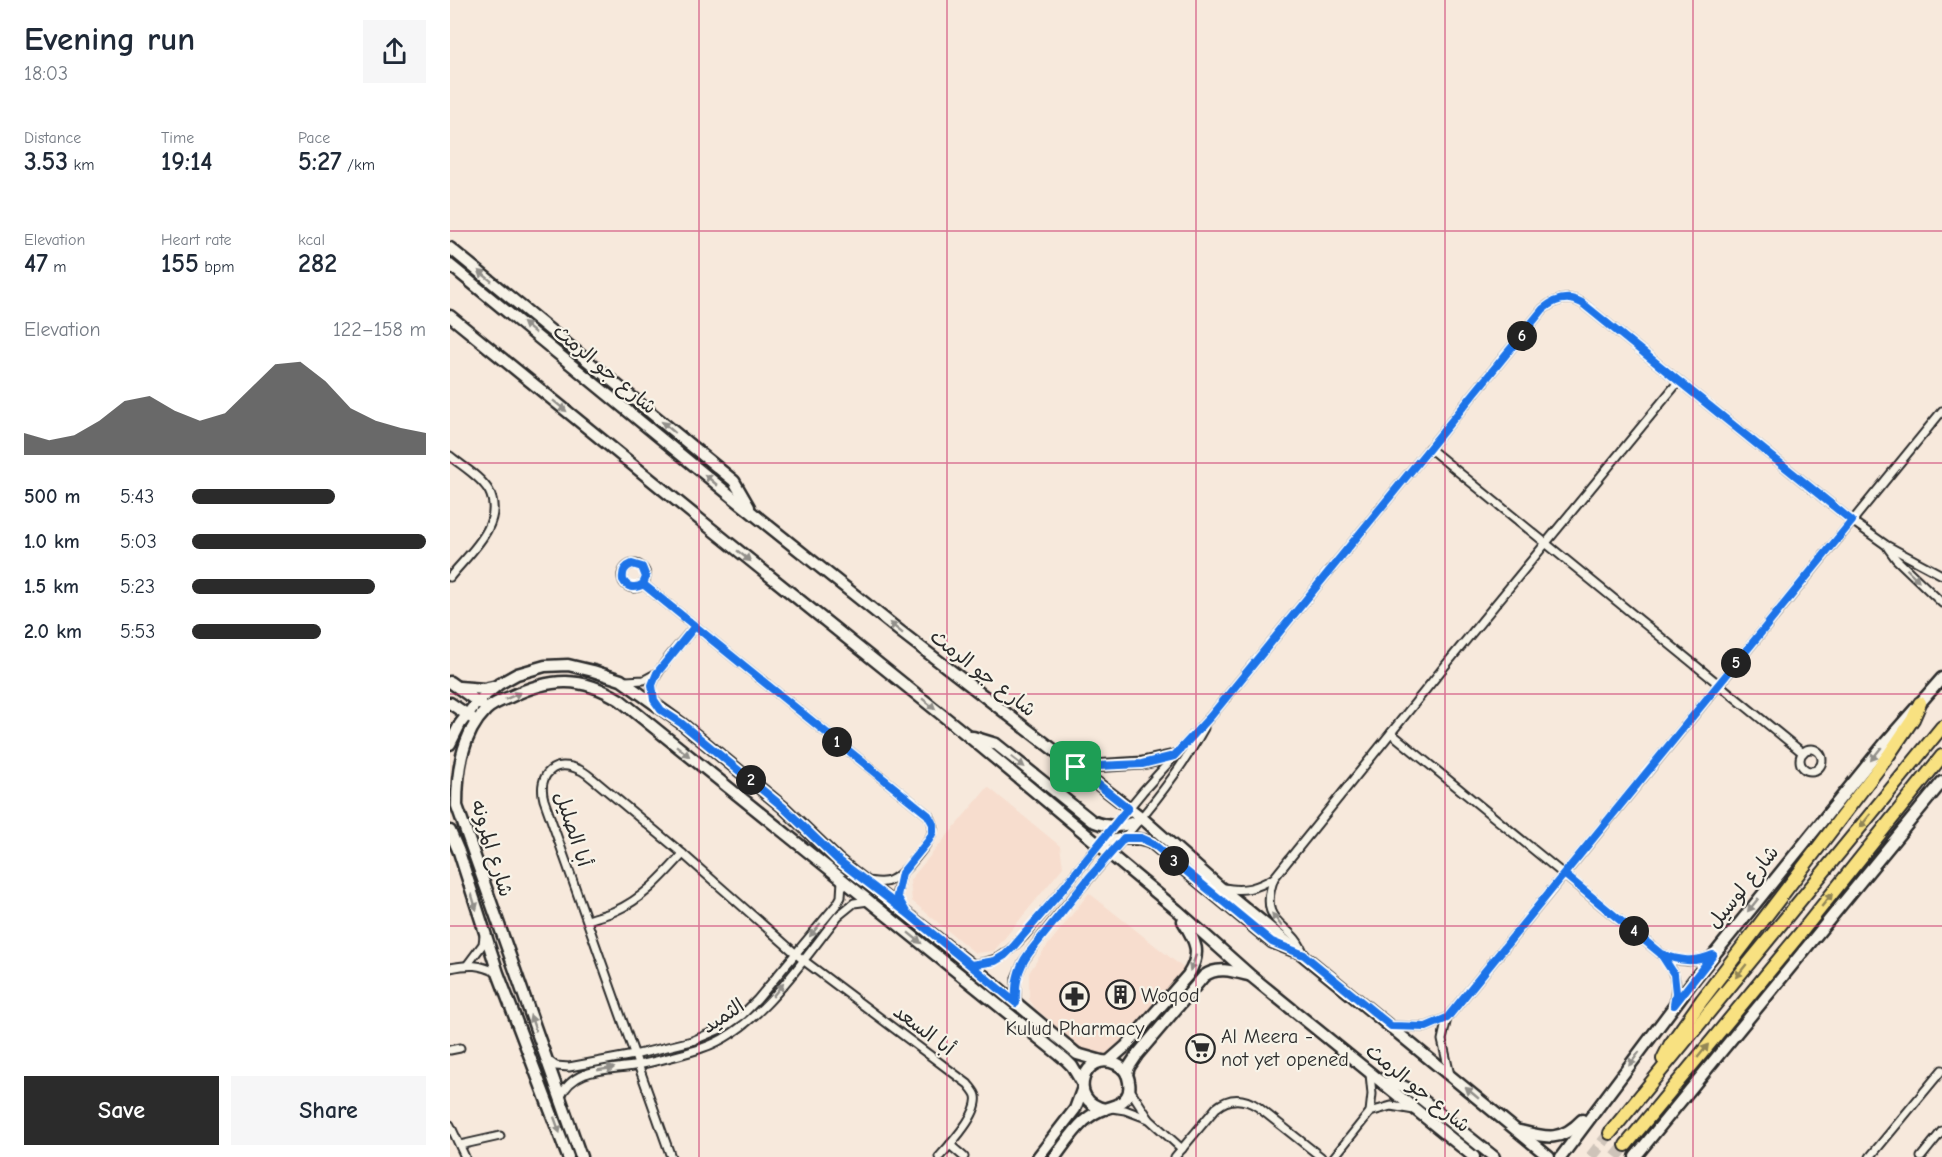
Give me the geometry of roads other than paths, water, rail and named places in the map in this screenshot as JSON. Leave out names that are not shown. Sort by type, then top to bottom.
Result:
[{"type":"highway","points":[[1656,1075],[1670,1045],[1686,1022],[1869,781],[1907,728],[1920,703]]},
{"type":"highway","points":[[1610,1133],[1942,727]]},
{"type":"highway","points":[[1626,1145],[1807,926],[1942,756]]},
{"type":"street","points":[[450,248],[734,482],[752,512]]},
{"type":"street","name":"شارع جو الرمث","points":[[450,265],[901,632],[1142,818],[1221,888],[1549,1157]]},
{"type":"street","points":[[971,965],[995,961],[1005,955],[1024,936],[1097,844],[1211,716],[1543,309],[1559,299],[1571,299],[1582,303],[1852,521],[1886,546],[1942,575]]},
{"type":"street","name":"شارع جو الرمث","points":[[450,316],[967,735],[1178,910],[1251,976],[1474,1157]]},
{"type":"street","points":[[1221,888],[1250,890],[1274,878],[1679,381]]},
{"type":"street","points":[[1450,1075],[1443,1046],[1443,1032],[1447,1018],[1942,411]]},
{"type":"street","points":[[1429,448],[1803,753]]},
{"type":"street","points":[[450,456],[489,491],[493,510],[488,531],[450,577]]},
{"type":"street","points":[[1886,546],[1896,559],[1942,603]]},
{"type":"street","points":[[643,584],[928,815],[933,824],[933,832],[902,873],[882,883],[867,881]]},
{"type":"street","points":[[661,710],[652,693],[652,685],[657,673],[695,626]]},
{"type":"street","points":[[450,744],[460,724],[477,702],[499,684],[517,674],[551,665],[568,665],[630,682],[644,680],[657,673]]},
{"type":"street","name":"شارع لوسيل","points":[[1561,1157],[1713,955],[1886,742],[1942,678]]},
{"type":"street","points":[[621,680],[681,723],[783,807],[838,860],[906,912],[1077,1054],[1120,1066],[1127,1074]]},
{"type":"street","name":"شارع المرونه","points":[[581,1157],[454,813],[460,760],[464,746],[477,721],[487,709],[515,694],[565,681],[573,681],[611,694],[639,715],[1070,1064],[1082,1087]]},
{"type":"street","points":[[453,684],[484,689],[499,684]]},
{"type":"street","points":[[453,684],[487,709]]},
{"type":"street","points":[[450,703],[477,721]]},
{"type":"street","points":[[1016,1003],[1016,978],[1023,962],[1109,854],[1142,818],[1194,746],[1211,716]]},
{"type":"street","points":[[1391,733],[1661,954],[1674,974],[1676,993],[1674,1005]]},
{"type":"street","points":[[967,735],[996,744],[1092,821],[1104,825],[1132,825],[1142,818]]},
{"type":"street","points":[[1076,767],[1142,764],[1174,756]]},
{"type":"street","name":"أبا الصليل","points":[[638,1065],[618,1003],[600,961],[588,920],[541,791],[547,772],[556,767],[581,770],[683,854],[803,960]]},
{"type":"street","points":[[1635,1157],[1942,782]]},
{"type":"street","name":"شارع المرونه","points":[[450,831],[459,852],[498,973],[568,1157]]},
{"type":"street","points":[[1097,844],[1124,838],[1141,838],[1152,843],[1272,942],[1304,955]]},
{"type":"street","points":[[450,843],[459,852]]},
{"type":"street","points":[[588,920],[614,912],[642,895],[660,880],[683,854]]},
{"type":"street","points":[[902,873],[897,896],[906,912]]},
{"type":"street","points":[[1274,878],[1269,899],[1273,917],[1297,940],[1304,955]]},
{"type":"street","name":"الثميد","points":[[545,1057],[556,1066],[569,1067],[692,1041],[725,1027],[757,1000],[837,904],[842,893],[842,880]]},
{"type":"street","name":"الثميد","points":[[560,1098],[566,1087],[581,1075],[609,1068],[638,1065],[703,1048],[731,1035],[762,1009],[843,911],[856,902],[870,902]]},
{"type":"street","points":[[1038,1157],[1075,1109],[1083,1077],[1090,1067],[1105,1061],[1126,1046],[1193,967],[1197,954],[1196,944],[1178,910]]},
{"type":"street","points":[[468,964],[483,944],[484,933]]},
{"type":"street","points":[[1661,954],[1676,960],[1688,961],[1700,960],[1713,955]]},
{"type":"street","name":"أبا السعد","points":[[803,960],[960,1077],[976,1094],[974,1112],[939,1157]]},
{"type":"street","points":[[450,968],[468,964],[484,966],[498,973]]},
{"type":"street","points":[[1182,1149],[1149,1119],[1130,1088],[1127,1074],[1129,1067],[1209,972],[1220,970],[1251,976]]},
{"type":"street","points":[[1391,1026],[1426,1027],[1447,1018]]},
{"type":"street","points":[[450,1050],[460,1048]]},
{"type":"street","points":[[638,1065],[671,1157]]},
{"type":"street","points":[[1870,1157],[1942,1070]]},
{"type":"street","points":[[1334,1157],[1370,1112],[1372,1094],[1369,1072]]},
{"type":"street","points":[[1383,1083],[1396,1083],[1409,1089],[1494,1157]]},
{"type":"street","points":[[1082,1087],[1088,1101],[1098,1107],[1125,1110],[1149,1119]]},
{"type":"street","points":[[1055,1157],[1083,1122],[1091,1115],[1124,1101],[1130,1088]]},
{"type":"street","points":[[1175,1157],[1216,1108],[1234,1099],[1247,1101],[1258,1107],[1321,1157]]},
{"type":"street","points":[[1517,1131],[1547,1137],[1560,1136],[1571,1131],[1600,1104]]},
{"type":"street","points":[[1370,1112],[1391,1106],[1416,1110]]},
{"type":"street","points":[[450,1125],[465,1157]]},
{"type":"street","points":[[1921,1157],[1942,1131]]},
{"type":"street","points":[[460,1145],[500,1136]]},
{"type":"street","points":[[950,1145],[964,1157]]},
{"type":"tunnel","points":[[1591,1157],[1610,1133]]},
{"type":"tunnel","points":[[1616,1157],[1626,1145]]},
{"type":"place","name":"Woqod","points":[[1120,995]]},
{"type":"place","name":"Kulud Pharmacy","points":[[1075,997]]},
{"type":"place","name":"Al Meera - not yet opened","points":[[1200,1048]]}]
